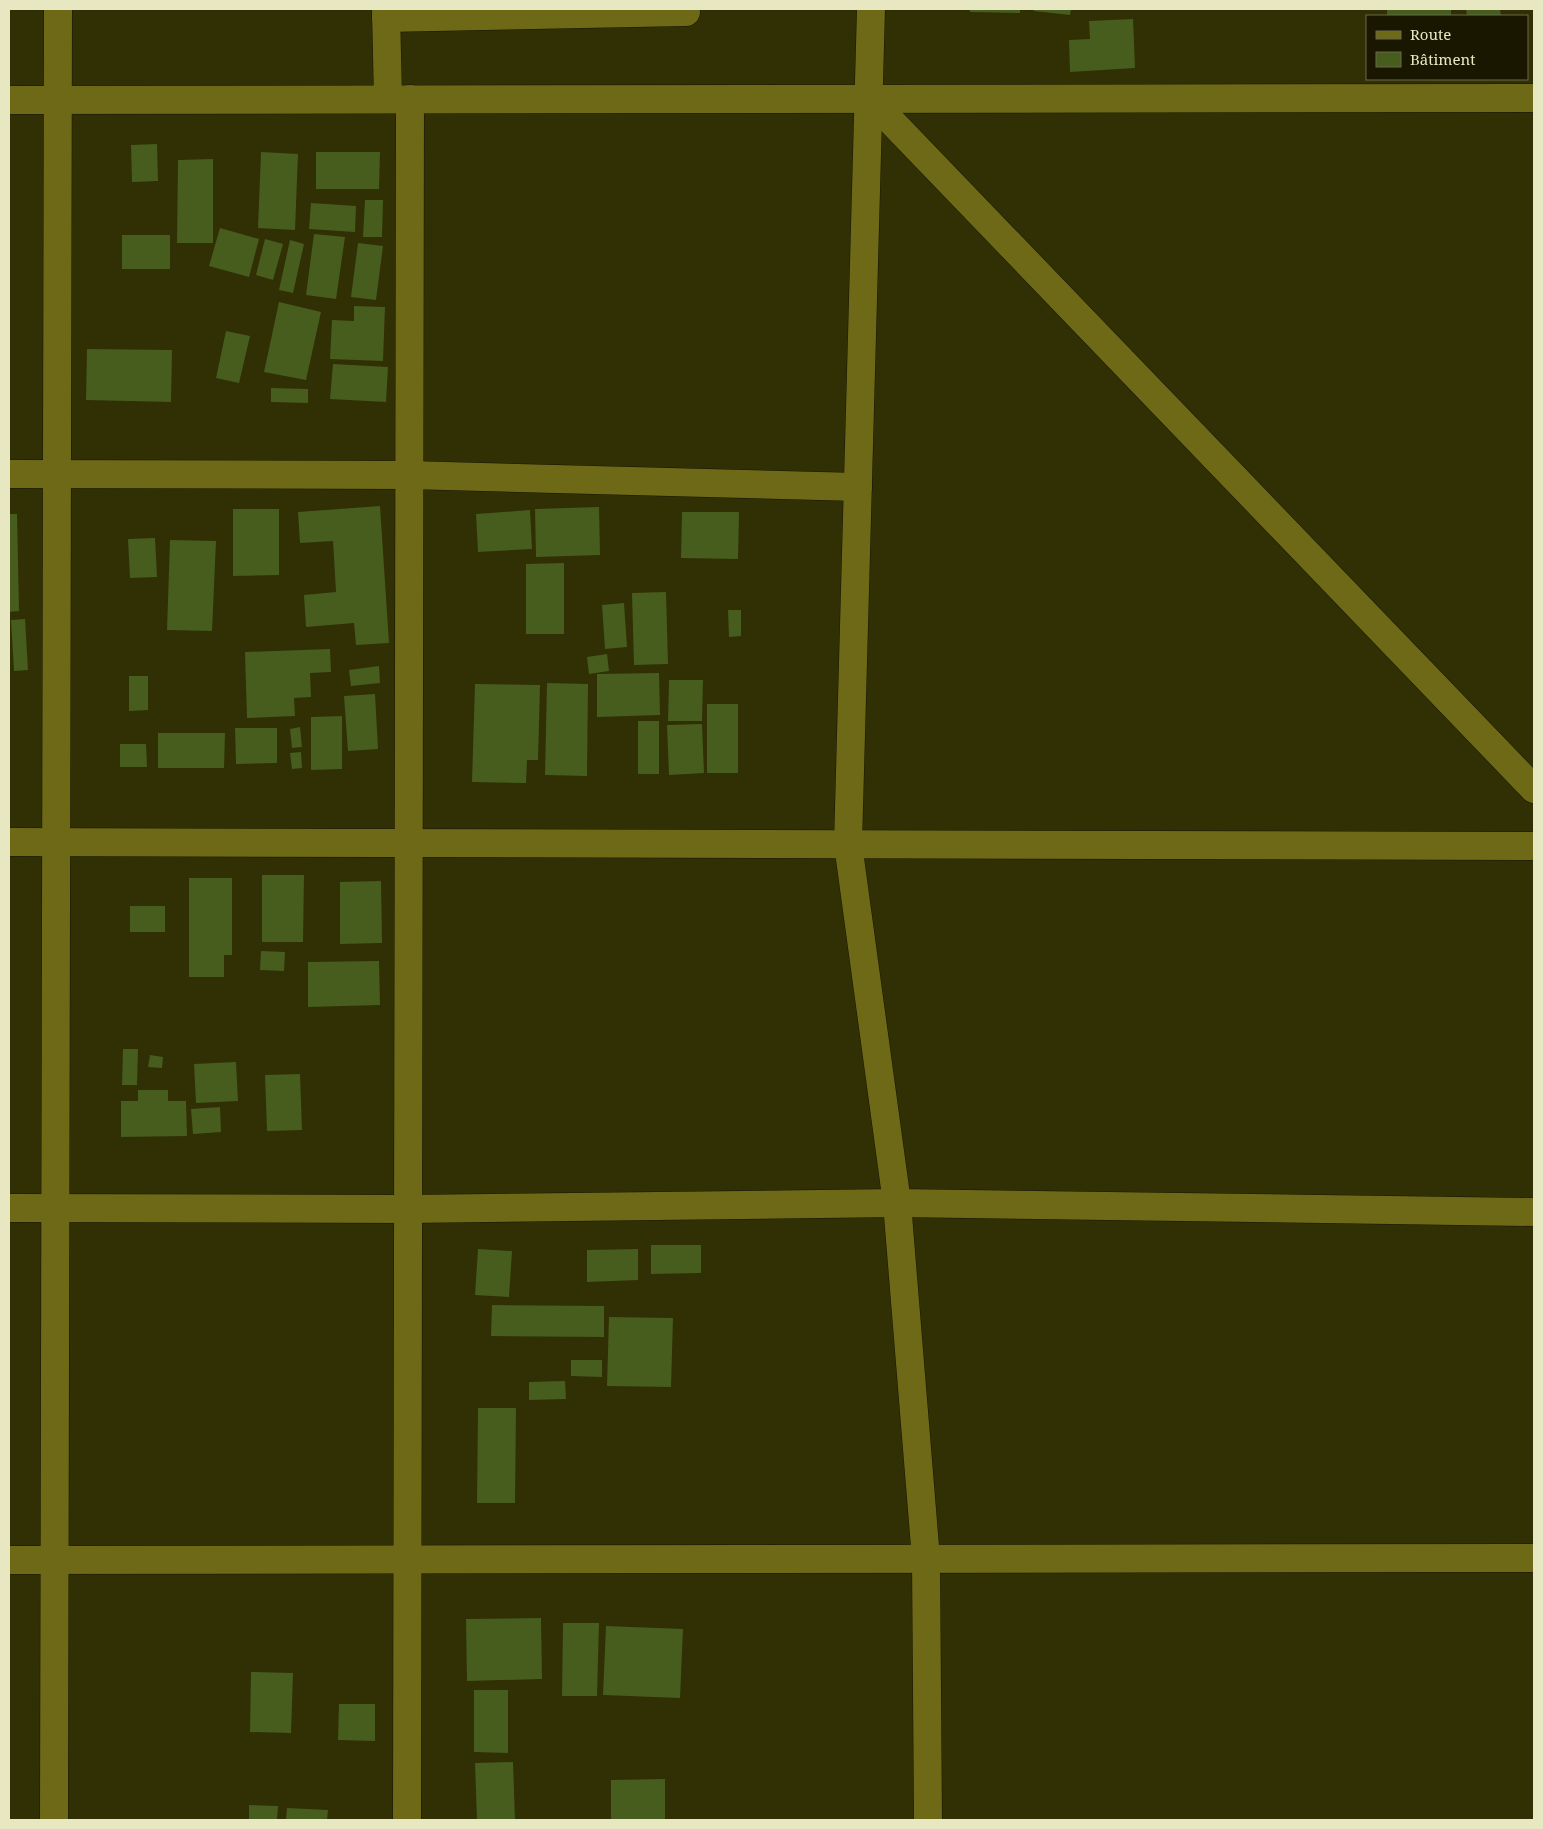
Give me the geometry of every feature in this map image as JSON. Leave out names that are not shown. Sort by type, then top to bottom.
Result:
[{"type":"street","points":[[54,1820],[58,9]]},
{"type":"street","points":[[871,9],[848,844],[897,1203],[926,1559],[928,1820]]},
{"type":"street","points":[[407,1820],[409,475],[399,99],[386,14],[686,12]]},
{"type":"street","points":[[869,98],[1534,789]]},
{"type":"street","points":[[9,100],[1534,98]]},
{"type":"street","points":[[9,474],[409,475],[858,487]]},
{"type":"street","points":[[9,842],[1534,846]]},
{"type":"street","points":[[9,1208],[408,1209],[897,1203],[1534,1212]]},
{"type":"street","points":[[9,1560],[1534,1558]]},
{"type":"building","points":[[970,9],[1020,9],[1020,13],[970,12]]},
{"type":"building","points":[[1034,9],[1071,9],[1070,15],[1034,11]]},
{"type":"building","points":[[1451,9],[1451,15],[1387,15],[1387,10]]},
{"type":"building","points":[[1466,9],[1500,9],[1501,15],[1467,15]]},
{"type":"building","points":[[1133,19],[1135,68],[1070,72],[1069,40],[1090,39],[1089,21]]},
{"type":"building","points":[[157,144],[158,181],[132,182],[131,145]]},
{"type":"building","points":[[261,152],[298,154],[295,230],[258,228]]},
{"type":"building","points":[[316,152],[380,152],[379,189],[316,189]]},
{"type":"building","points":[[213,159],[213,243],[177,243],[178,160]]},
{"type":"building","points":[[365,200],[383,200],[382,237],[363,237]]},
{"type":"building","points":[[311,203],[356,206],[355,232],[309,229]]},
{"type":"building","points":[[220,228],[259,239],[249,277],[209,266]]},
{"type":"building","points":[[314,234],[345,237],[336,299],[306,295]]},
{"type":"building","points":[[122,235],[170,235],[170,269],[122,269]]},
{"type":"building","points":[[265,239],[283,244],[273,280],[256,275]]},
{"type":"building","points":[[290,240],[304,244],[293,293],[279,290]]},
{"type":"building","points":[[358,243],[383,246],[376,300],[351,297]]},
{"type":"building","points":[[279,302],[321,312],[306,380],[264,372]]},
{"type":"building","points":[[354,306],[385,307],[383,361],[330,359],[332,320],[354,321]]},
{"type":"building","points":[[226,331],[250,336],[239,383],[216,378]]},
{"type":"building","points":[[87,349],[172,350],[171,402],[86,400]]},
{"type":"building","points":[[333,364],[388,367],[386,402],[330,399]]},
{"type":"building","points":[[271,388],[308,389],[308,403],[271,402]]},
{"type":"building","points":[[380,506],[389,643],[356,645],[354,623],[306,627],[304,595],[336,592],[333,541],[300,543],[298,512]]},
{"type":"building","points":[[599,507],[600,555],[536,557],[535,509]]},
{"type":"building","points":[[233,509],[279,509],[279,575],[233,576]]},
{"type":"building","points":[[530,510],[532,549],[478,552],[476,514]]},
{"type":"building","points":[[682,512],[739,512],[738,559],[681,558]]},
{"type":"building","points":[[9,514],[17,514],[19,611],[9,612]]},
{"type":"building","points":[[155,538],[157,577],[130,578],[128,539]]},
{"type":"building","points":[[170,540],[216,541],[212,631],[167,630]]},
{"type":"building","points":[[564,563],[564,634],[526,634],[526,564]]},
{"type":"building","points":[[666,592],[668,664],[634,665],[632,593]]},
{"type":"building","points":[[624,603],[627,647],[605,649],[602,605]]},
{"type":"building","points":[[728,610],[741,610],[741,636],[729,637]]},
{"type":"building","points":[[25,619],[28,670],[14,671],[11,620]]},
{"type":"building","points":[[330,649],[331,672],[310,673],[311,697],[294,698],[295,716],[247,718],[245,652]]},
{"type":"building","points":[[607,654],[609,671],[589,674],[587,657]]},
{"type":"building","points":[[379,666],[380,683],[351,686],[349,670]]},
{"type":"building","points":[[659,673],[660,715],[597,717],[597,674]]},
{"type":"building","points":[[129,676],[148,676],[148,710],[129,711]]},
{"type":"building","points":[[669,680],[703,680],[702,721],[668,721]]},
{"type":"building","points":[[547,683],[588,684],[587,776],[545,775]]},
{"type":"building","points":[[475,684],[540,685],[538,760],[527,760],[526,783],[472,782]]},
{"type":"building","points":[[375,694],[378,749],[348,751],[344,696]]},
{"type":"building","points":[[707,704],[738,704],[738,773],[707,773]]},
{"type":"building","points":[[342,716],[342,769],[311,770],[311,717]]},
{"type":"building","points":[[638,721],[659,721],[659,774],[638,774]]},
{"type":"building","points":[[702,724],[704,773],[669,775],[667,725]]},
{"type":"building","points":[[300,727],[302,747],[292,748],[290,729]]},
{"type":"building","points":[[235,728],[277,728],[277,763],[236,764]]},
{"type":"building","points":[[158,733],[225,733],[224,768],[158,768]]},
{"type":"building","points":[[120,744],[146,744],[147,767],[120,767]]},
{"type":"building","points":[[301,752],[302,768],[292,769],[290,753]]},
{"type":"building","points":[[262,875],[304,875],[303,942],[262,942]]},
{"type":"building","points":[[189,878],[232,878],[232,955],[224,955],[224,977],[189,977]]},
{"type":"building","points":[[381,881],[382,943],[340,944],[340,882]]},
{"type":"building","points":[[130,906],[165,906],[165,932],[130,932]]},
{"type":"building","points":[[261,951],[285,952],[284,971],[260,970]]},
{"type":"building","points":[[379,961],[380,1005],[308,1007],[308,962]]},
{"type":"building","points":[[123,1049],[138,1049],[137,1085],[122,1085]]},
{"type":"building","points":[[150,1055],[163,1057],[162,1068],[148,1067]]},
{"type":"building","points":[[236,1062],[238,1101],[196,1103],[194,1064]]},
{"type":"building","points":[[300,1074],[302,1130],[267,1131],[265,1075]]},
{"type":"building","points":[[138,1090],[168,1090],[168,1101],[186,1101],[187,1136],[121,1137],[121,1101],[138,1101]]},
{"type":"building","points":[[220,1107],[221,1132],[193,1134],[191,1109]]},
{"type":"building","points":[[651,1245],[701,1245],[701,1273],[651,1274]]},
{"type":"building","points":[[478,1249],[512,1251],[509,1297],[475,1295]]},
{"type":"building","points":[[638,1249],[638,1280],[587,1282],[587,1250]]},
{"type":"building","points":[[492,1305],[604,1306],[604,1337],[491,1336]]},
{"type":"building","points":[[609,1317],[673,1318],[671,1387],[607,1386]]},
{"type":"building","points":[[571,1360],[602,1360],[602,1377],[571,1376]]},
{"type":"building","points":[[565,1381],[566,1399],[529,1400],[529,1382]]},
{"type":"building","points":[[478,1408],[516,1408],[515,1503],[477,1503]]},
{"type":"building","points":[[541,1618],[542,1679],[467,1681],[466,1619]]},
{"type":"building","points":[[563,1623],[599,1623],[597,1696],[562,1696]]},
{"type":"building","points":[[606,1626],[683,1629],[680,1698],[603,1695]]},
{"type":"building","points":[[251,1672],[293,1673],[291,1733],[250,1732]]},
{"type":"building","points":[[474,1690],[508,1690],[508,1753],[474,1752]]},
{"type":"building","points":[[339,1704],[375,1704],[375,1741],[338,1740]]},
{"type":"building","points":[[513,1762],[515,1820],[477,1820],[475,1763]]},
{"type":"building","points":[[665,1779],[665,1820],[611,1820],[611,1780]]},
{"type":"building","points":[[249,1805],[278,1806],[277,1820],[249,1820]]},
{"type":"building","points":[[287,1808],[328,1810],[327,1820],[286,1820]]}]
